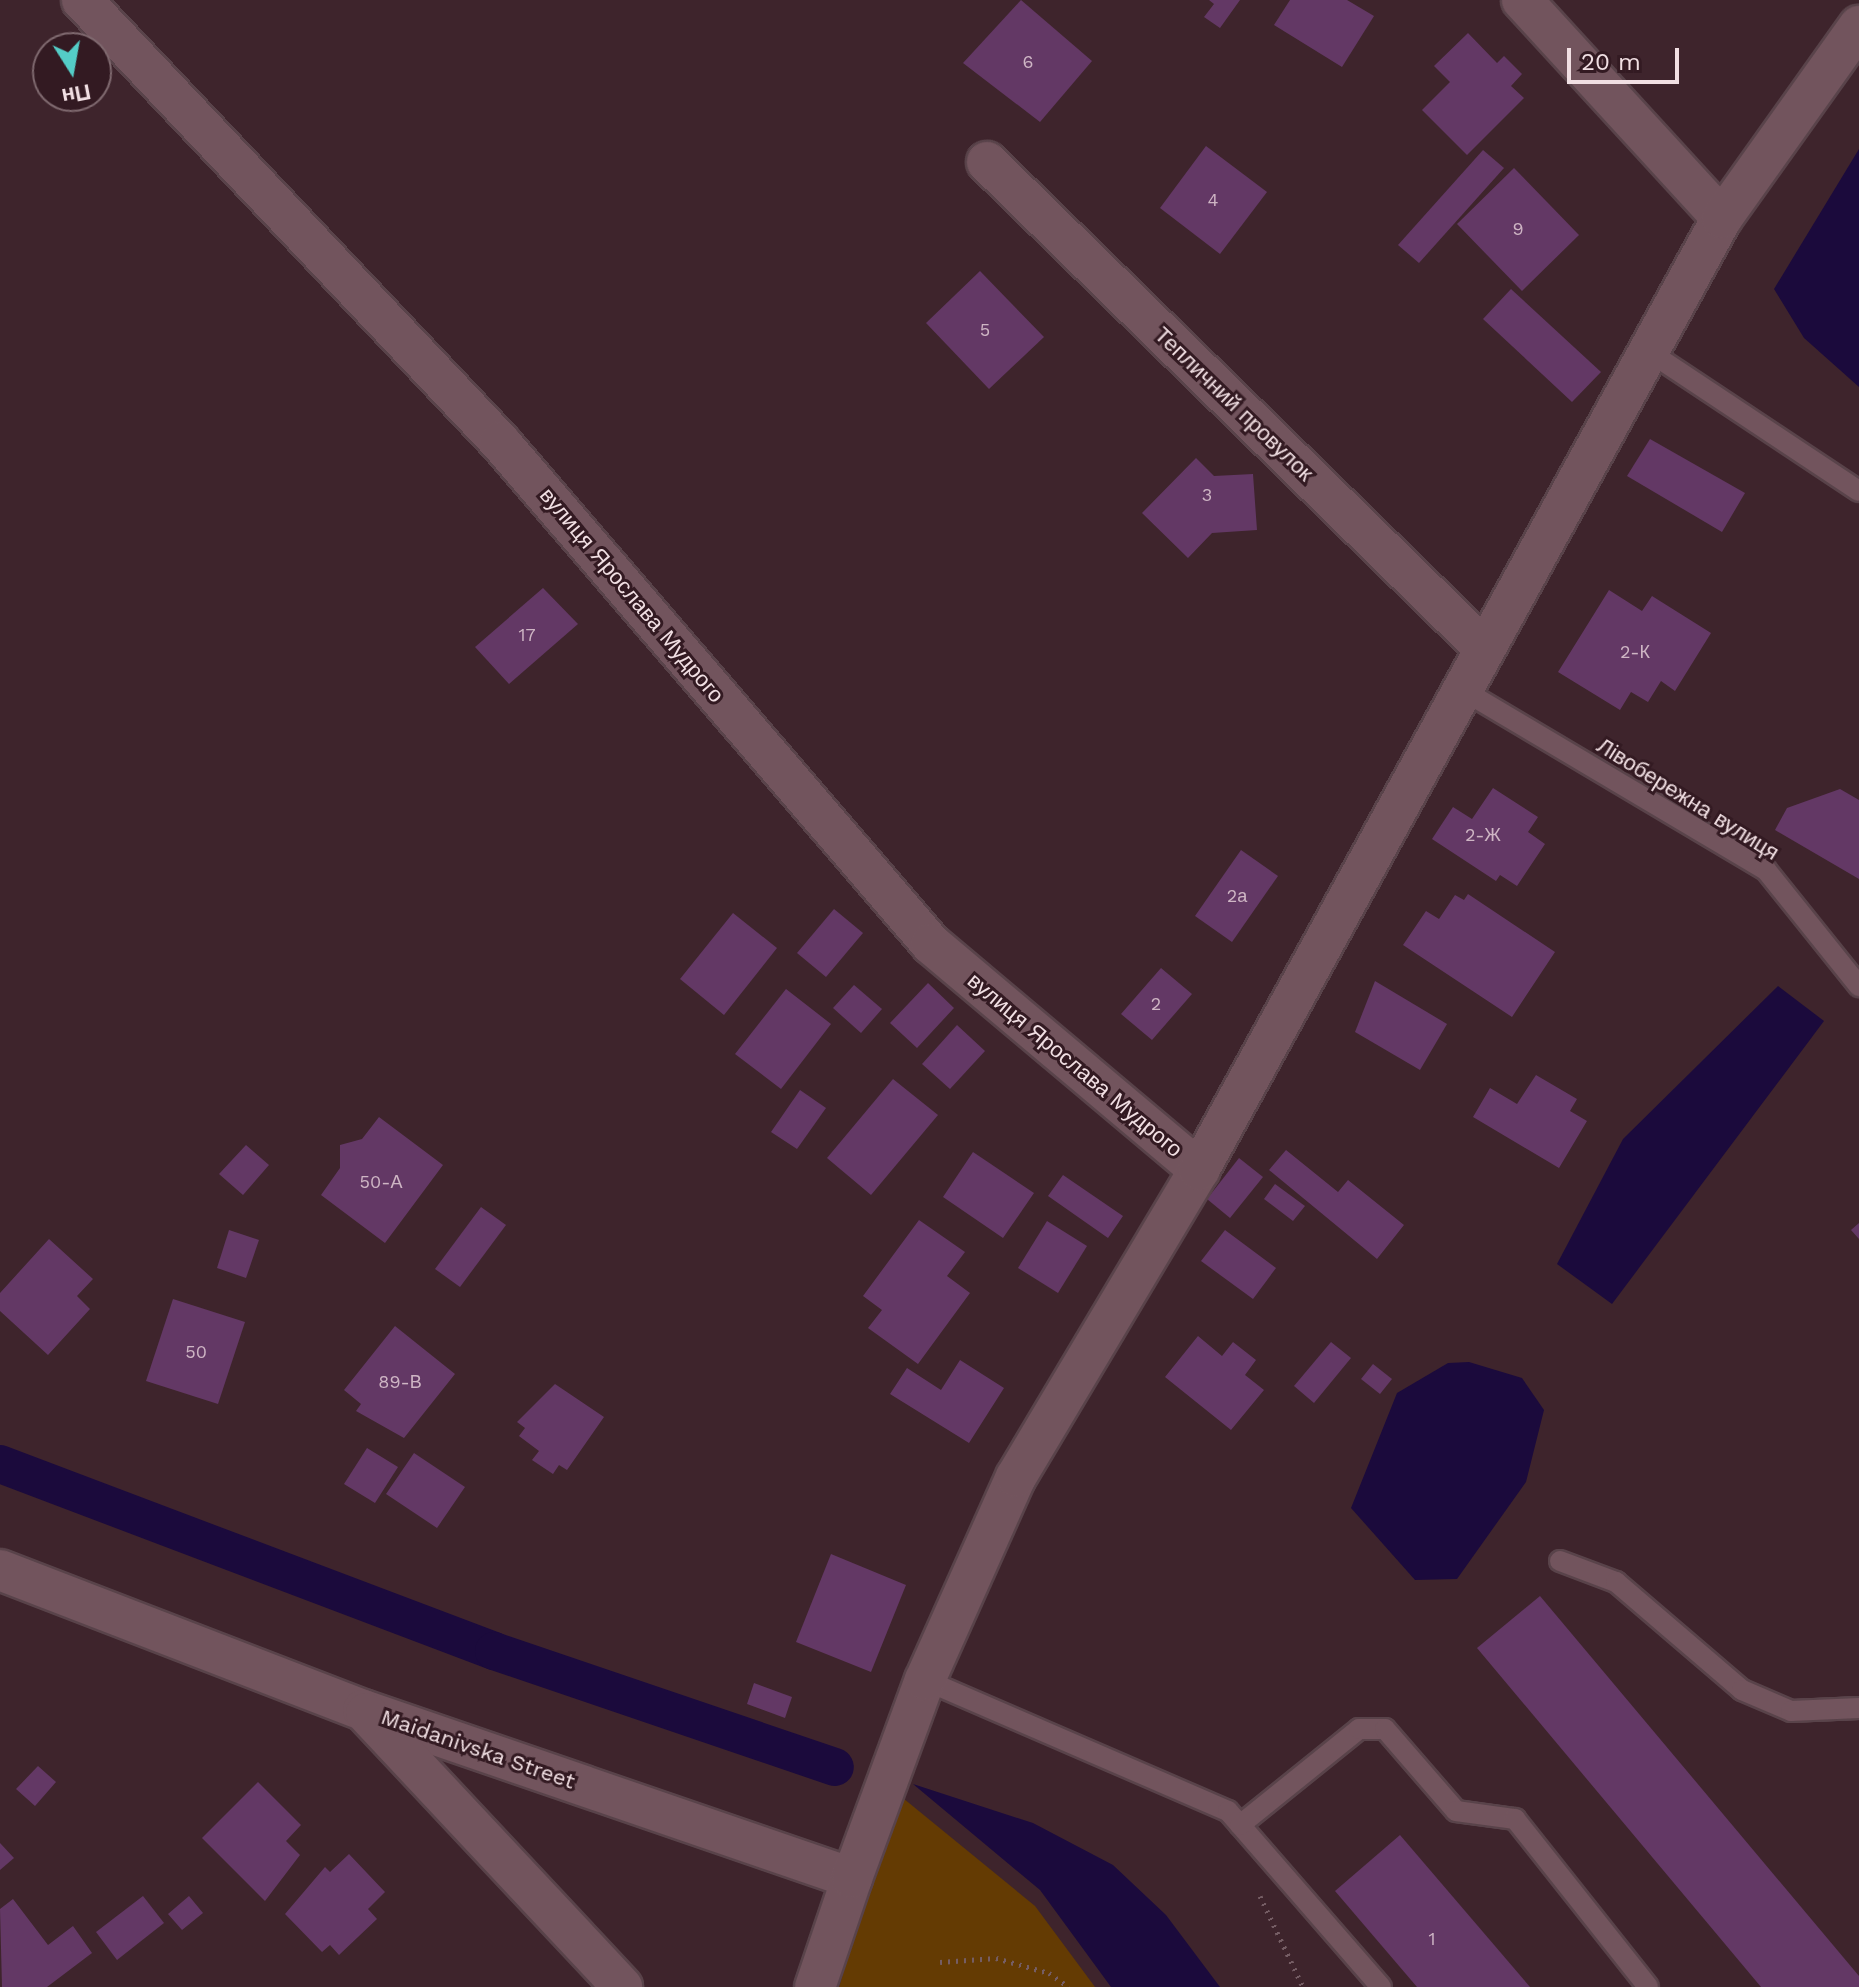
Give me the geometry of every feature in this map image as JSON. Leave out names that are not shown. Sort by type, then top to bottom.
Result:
[{"type":"street","name":"вулиця Ярослава Мудрого","points":[[82,0],[500,442],[931,944],[1199,1170]]},
{"type":"street","points":[[1522,0],[1722,218]]},
{"type":"street","points":[[815,1987],[925,1680],[1016,1477],[1199,1170],[1482,646],[1722,218],[1859,26]]},
{"type":"street","name":"Тепличний провулок","points":[[987,162],[1482,646]]},
{"type":"street","name":"Maidanivska Street","points":[[0,1570],[363,1710],[852,1878]]},
{"type":"street","points":[[363,1710],[622,1987]]},
{"type":"lane","points":[[1648,351],[1859,491]]},
{"type":"lane","name":"Лівобережна вулиця","points":[[1461,689],[1766,870],[1859,986]]},
{"type":"lane","points":[[1560,1561],[1616,1582],[1742,1690],[1791,1711],[1859,1708]]},
{"type":"lane","points":[[925,1680],[1228,1811],[1381,1987]]},
{"type":"lane","points":[[1240,1825],[1359,1729],[1385,1729],[1456,1811],[1515,1819],[1648,1987]]},
{"type":"path","points":[[1256,1882],[1303,1987]]},
{"type":"path","points":[[940,1962],[996,1958],[1049,1973],[1069,1987]]},
{"type":"shaded area","points":[[1859,149],[1859,387],[1804,338],[1774,289]]},
{"type":"shaded area","points":[[1778,986],[1824,1021],[1612,1304],[1557,1264],[1623,1139]]},
{"type":"shaded area","points":[[1469,1362],[1522,1378],[1544,1410],[1526,1482],[1457,1579],[1415,1580],[1351,1508],[1397,1393],[1448,1363]]},
{"type":"shaded area","points":[[913,1784],[1033,1823],[1113,1865],[1166,1915],[1220,1987],[1111,1987],[1040,1890]]},
{"type":"shaded area","points":[[898,1794],[1035,1906],[1095,1987],[839,1987]]},
{"type":"building","points":[[1021,0],[1092,61],[1040,122],[963,63]]},
{"type":"building","points":[[1209,0],[1240,0],[1220,28],[1204,17],[1214,4]]},
{"type":"building","points":[[1290,0],[1347,0],[1374,16],[1342,67],[1274,25]]},
{"type":"building","points":[[1468,33],[1497,63],[1504,56],[1522,74],[1511,86],[1524,98],[1467,155],[1422,110],[1450,82],[1434,66]]},
{"type":"building","points":[[1206,146],[1267,192],[1220,254],[1160,208]]},
{"type":"building","points":[[1483,150],[1504,168],[1419,263],[1398,245]]},
{"type":"building","points":[[1514,168],[1579,235],[1522,291],[1457,224]]},
{"type":"building","points":[[980,271],[1044,337],[989,389],[926,323]]},
{"type":"building","points":[[1511,289],[1601,372],[1572,402],[1483,319]]},
{"type":"building","points":[[1650,439],[1745,493],[1722,532],[1627,476]]},
{"type":"building","points":[[1196,458],[1214,476],[1253,474],[1257,530],[1212,533],[1188,558],[1142,513]]},
{"type":"building","points":[[543,588],[578,624],[509,684],[475,647]]},
{"type":"building","points":[[1609,590],[1642,611],[1652,596],[1711,633],[1675,691],[1661,681],[1648,702],[1631,692],[1620,710],[1558,672]]},
{"type":"building","points":[[1493,788],[1538,817],[1528,832],[1545,844],[1517,886],[1500,875],[1496,881],[1432,839],[1453,807],[1472,819]]},
{"type":"building","points":[[1840,789],[1859,800],[1859,879],[1775,830],[1787,808]]},
{"type":"building","points":[[1241,850],[1278,876],[1232,942],[1195,916]]},
{"type":"building","points":[[1468,894],[1555,952],[1512,1017],[1403,945],[1426,911],[1439,919],[1455,895],[1464,900]]},
{"type":"building","points":[[834,909],[863,933],[826,977],[797,953]]},
{"type":"building","points":[[733,913],[777,948],[724,1015],[680,979]]},
{"type":"building","points":[[1161,968],[1192,994],[1152,1040],[1121,1014]]},
{"type":"building","points":[[1375,981],[1447,1024],[1420,1070],[1355,1032]]},
{"type":"building","points":[[928,983],[954,1008],[917,1048],[890,1023]]},
{"type":"building","points":[[854,985],[882,1009],[861,1033],[833,1008]]},
{"type":"building","points":[[786,989],[831,1024],[781,1089],[735,1054]]},
{"type":"building","points":[[957,1025],[985,1051],[950,1089],[922,1064]]},
{"type":"building","points":[[1536,1075],[1577,1099],[1570,1111],[1587,1121],[1559,1168],[1473,1117],[1490,1088],[1517,1104]]},
{"type":"building","points":[[893,1079],[938,1115],[871,1195],[827,1158]]},
{"type":"building","points":[[800,1090],[826,1108],[797,1149],[771,1132]]},
{"type":"building","points":[[379,1117],[443,1165],[385,1243],[321,1195],[340,1168],[340,1145],[362,1139]]},
{"type":"building","points":[[246,1145],[269,1165],[243,1195],[219,1174]]},
{"type":"building","points":[[1286,1150],[1338,1192],[1348,1180],[1404,1225],[1377,1259],[1269,1170]]},
{"type":"building","points":[[973,1152],[1034,1193],[1003,1238],[943,1197]]},
{"type":"building","points":[[1239,1158],[1263,1177],[1230,1218],[1207,1199]]},
{"type":"building","points":[[1063,1175],[1123,1216],[1108,1238],[1048,1196]]},
{"type":"building","points":[[1275,1184],[1305,1206],[1293,1221],[1264,1199]]},
{"type":"building","points":[[481,1207],[506,1225],[460,1287],[435,1269]]},
{"type":"building","points":[[919,1220],[965,1252],[947,1276],[970,1293],[918,1364],[868,1328],[882,1310],[863,1296]]},
{"type":"building","points":[[1047,1221],[1087,1246],[1058,1293],[1018,1268]]},
{"type":"building","points":[[1859,1223],[1859,1239],[1851,1230]]},
{"type":"building","points":[[229,1230],[259,1240],[246,1278],[217,1268]]},
{"type":"building","points":[[1225,1230],[1276,1268],[1253,1299],[1201,1261]]},
{"type":"building","points":[[49,1239],[93,1279],[77,1296],[90,1309],[48,1355],[0,1311],[0,1293]]},
{"type":"building","points":[[173,1299],[245,1322],[218,1404],[146,1381]]},
{"type":"building","points":[[395,1326],[455,1374],[404,1438],[356,1411],[361,1404],[344,1390]]},
{"type":"building","points":[[1198,1336],[1222,1356],[1233,1342],[1256,1360],[1245,1375],[1264,1390],[1231,1430],[1165,1377]]},
{"type":"building","points":[[1331,1342],[1351,1358],[1314,1403],[1294,1386]]},
{"type":"building","points":[[960,1360],[1004,1388],[969,1443],[890,1394],[907,1368],[941,1390]]},
{"type":"building","points":[[1373,1364],[1392,1379],[1380,1394],[1361,1379]]},
{"type":"building","points":[[555,1384],[604,1417],[567,1470],[559,1465],[553,1474],[532,1460],[539,1451],[519,1436],[525,1428],[517,1422]]},
{"type":"building","points":[[367,1448],[398,1467],[375,1503],[344,1484]]},
{"type":"building","points":[[414,1453],[465,1487],[437,1528],[386,1494]]},
{"type":"building","points":[[831,1554],[906,1585],[871,1672],[796,1642]]},
{"type":"building","points":[[1540,1596],[1859,1976],[1859,1987],[1761,1987],[1477,1648]]},
{"type":"building","points":[[754,1683],[792,1697],[785,1718],[747,1704]]},
{"type":"building","points":[[38,1766],[56,1782],[35,1806],[16,1789]]},
{"type":"building","points":[[258,1782],[301,1825],[286,1841],[300,1855],[265,1901],[202,1838]]},
{"type":"building","points":[[1400,1835],[1530,1987],[1417,1987],[1335,1891]]},
{"type":"building","points":[[0,1843],[14,1858],[0,1870]]},
{"type":"building","points":[[349,1854],[385,1892],[368,1909],[377,1919],[339,1955],[330,1945],[322,1952],[285,1914],[325,1867],[330,1872]]},
{"type":"building","points":[[143,1896],[164,1923],[117,1960],[96,1932]]},
{"type":"building","points":[[189,1896],[203,1913],[182,1930],[168,1914]]},
{"type":"building","points":[[13,1899],[48,1945],[73,1926],[92,1953],[47,1987],[2,1987],[0,1909]]},
{"type":"waterway","points":[[0,1464],[494,1651],[835,1767]]}]
